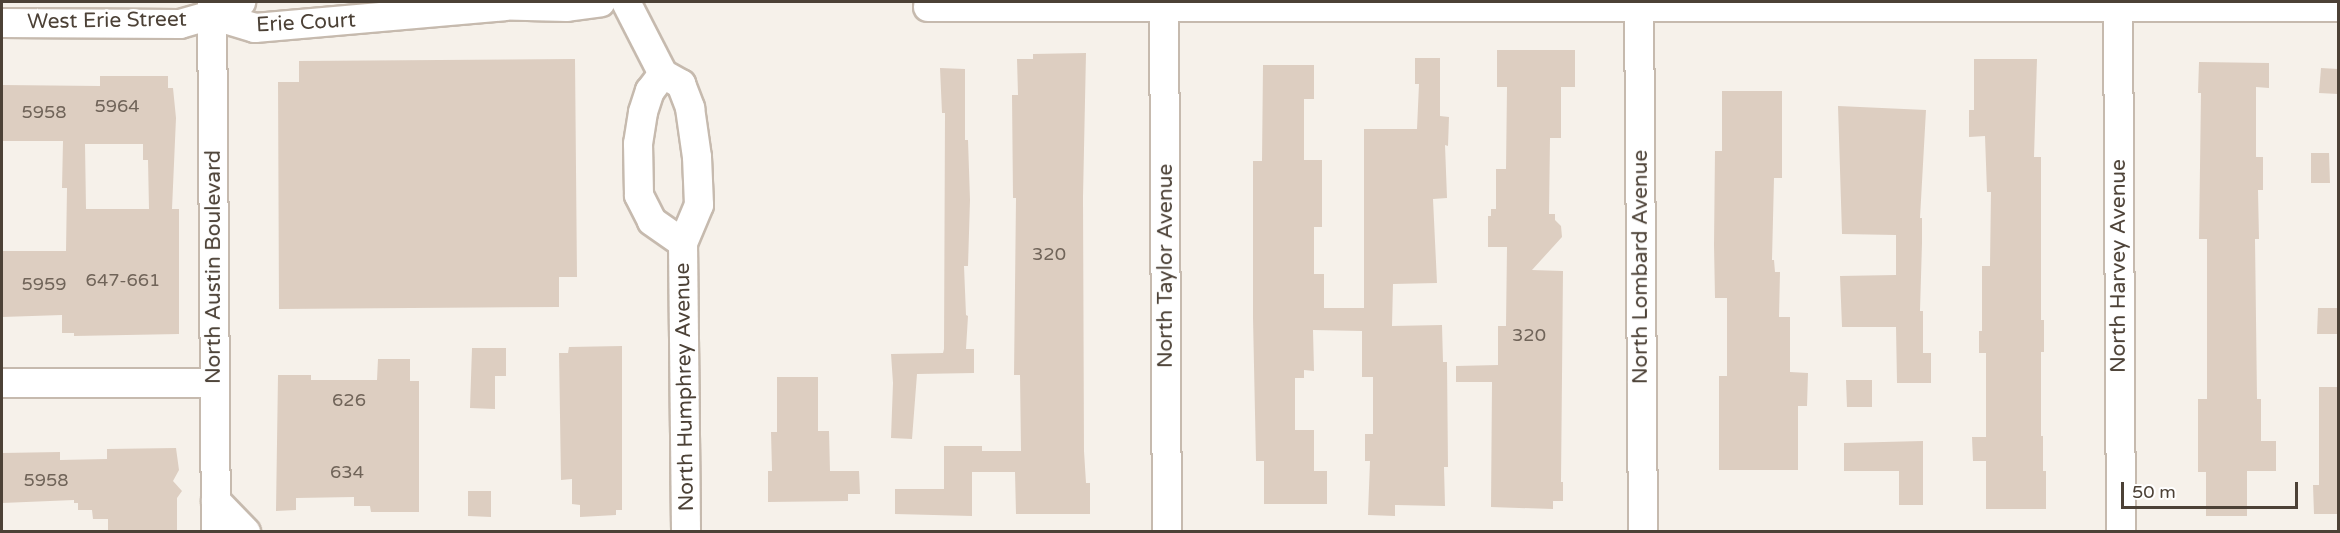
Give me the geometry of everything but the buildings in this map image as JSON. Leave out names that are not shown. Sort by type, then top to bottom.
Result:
[{"type":"street","name":"Erie Court","points":[[212,8],[241,2]]},
{"type":"street","name":"Erie Court","points":[[435,2],[567,7],[601,2]]},
{"type":"street","name":"North Humphrey Avenue","points":[[626,2],[663,74],[681,84],[690,108],[697,157],[699,205],[683,243],[686,531]]},
{"type":"street","points":[[928,8],[1164,4],[2118,4],[2338,7]]},
{"type":"street","name":"North Taylor Avenue","points":[[1164,4],[1167,531]]},
{"type":"street","name":"North Lombard Avenue","points":[[1639,4],[1643,531]]},
{"type":"street","name":"North Harvey Avenue","points":[[2118,4],[2121,531]]},
{"type":"street","name":"Erie Court","points":[[212,8],[255,28],[504,6]]},
{"type":"street","name":"West Erie Street","points":[[2,23],[180,24],[212,8]]},
{"type":"street","name":"North Austin Boulevard","points":[[212,8],[216,531]]},
{"type":"street","name":"North Humphrey Avenue","points":[[663,74],[650,91],[643,112],[638,144],[639,195],[652,221],[683,243]]},
{"type":"street","points":[[2,383],[215,383]]},
{"type":"street","points":[[216,501],[246,531]]}]
